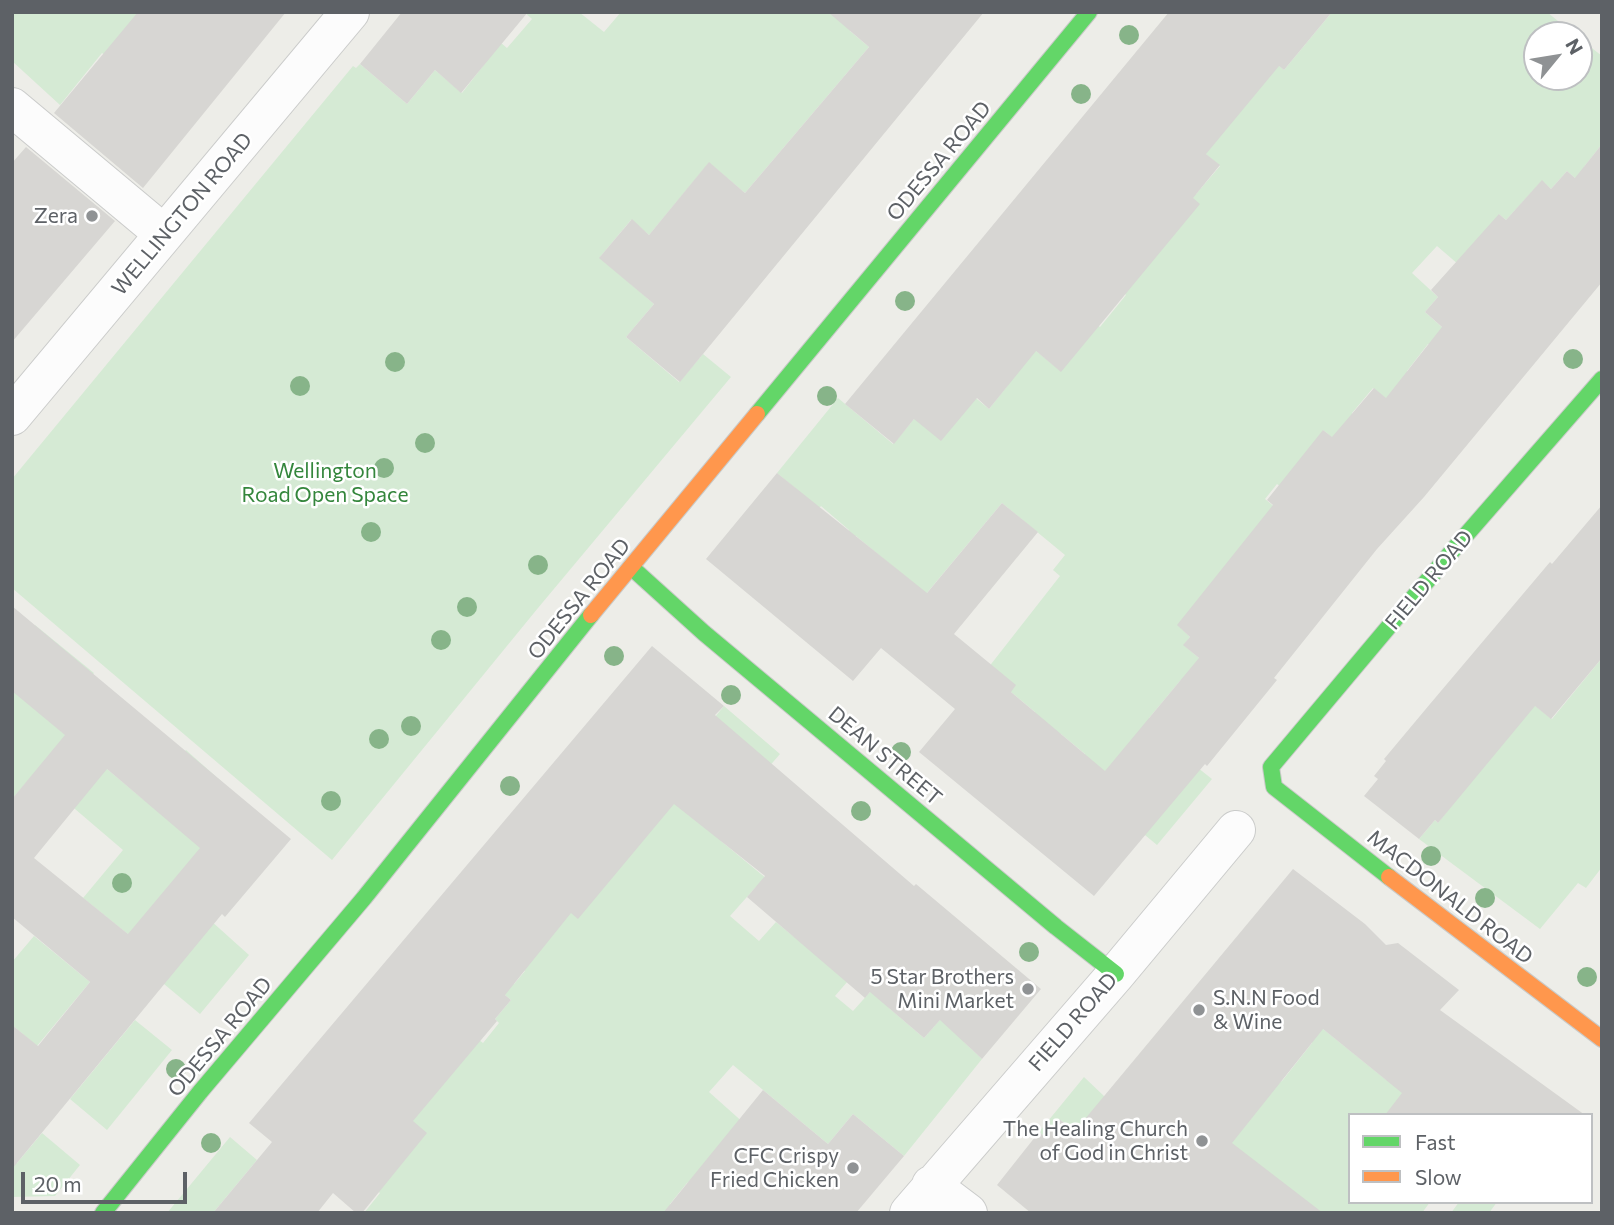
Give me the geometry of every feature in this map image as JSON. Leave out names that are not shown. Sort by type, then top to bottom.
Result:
[{"type":"street","name":"WELLINGTON ROAD","points":[[12,416],[351,12]]},
{"type":"street","name":"ODESSA ROAD","points":[[103,1213],[200,1092],[365,898],[631,567],[1088,12]]},
{"type":"street","points":[[12,107],[164,234]]},
{"type":"street","name":"FIELD ROAD","points":[[1274,787],[1271,767],[1467,534],[1602,379]]},
{"type":"street","name":"DEAN STREET","points":[[631,567],[704,633],[1045,918],[1116,974]]},
{"type":"street","name":"MACDONALD ROAD","points":[[1274,787],[1497,961],[1602,1039]]},
{"type":"street","name":"FIELD ROAD","points":[[920,1199],[1116,974],[1236,830]]},
{"type":"street","points":[[920,1199],[968,1213]]},
{"type":"green space","points":[[15,12],[138,12],[143,86],[102,53],[60,105],[12,61],[12,15]]},
{"type":"green space","name":"Wellington Road Open Space","points":[[464,12],[507,48],[532,19],[524,12],[579,12],[604,32],[621,12],[864,12],[850,31],[869,47],[745,193],[709,163],[649,235],[631,220],[600,257],[654,304],[626,337],[679,382],[703,354],[731,377],[332,860],[12,588],[12,479],[353,66],[356,68],[360,64],[407,104],[435,70],[462,93],[486,62]]},
{"type":"green space","points":[[1332,12],[1547,12],[1558,21],[1523,21],[1523,91],[1593,91],[1593,49],[1602,56],[1602,144],[1584,167],[1600,181],[1591,192],[1567,171],[1551,189],[1542,181],[1506,220],[1499,214],[1502,302],[1437,246],[1412,273],[1438,297],[1425,312],[1463,346],[1428,344],[1407,371],[1428,390],[1407,416],[1373,388],[1352,413],[1355,457],[1323,430],[1321,520],[1277,484],[1265,499],[1287,517],[1178,625],[1190,637],[1184,645],[1209,667],[1180,681],[1149,718],[1188,760],[1212,779],[1157,845],[1070,773],[1085,754],[1061,734],[1019,732],[1035,712],[1011,692],[970,691],[1060,576],[1053,570],[1065,555],[1002,503],[926,594],[856,536],[819,566],[849,530],[821,506],[791,543],[797,490],[777,473],[838,398],[893,444],[954,380],[989,409],[1008,385],[1004,325],[1061,371],[1039,277],[1100,327],[1126,295],[1109,279],[1158,169],[1196,194],[1220,166],[1201,150],[1235,29],[1284,70]]},
{"type":"green space","points":[[35,625],[94,673],[52,723],[144,800],[186,750],[222,782],[209,837],[210,920],[249,955],[200,1014],[164,984],[129,935],[83,898],[123,850],[34,774],[12,799],[12,653]]},
{"type":"green space","points":[[1602,658],[1602,867],[1586,888],[1578,883],[1540,929],[1419,839],[1435,820],[1438,823],[1529,701],[1552,719]]},
{"type":"green space","points":[[724,706],[780,754],[730,812],[738,820],[721,841],[767,879],[754,889],[730,916],[759,941],[776,922],[793,936],[867,959],[835,996],[853,1011],[879,982],[889,1008],[924,1038],[945,1014],[981,1022],[964,1042],[982,1059],[904,1156],[853,1114],[828,1144],[733,1065],[709,1092],[764,1141],[687,1183],[670,1204],[680,1213],[364,1213],[380,1193],[345,1164],[367,1084],[478,1039],[483,1043],[499,1023],[495,1019],[511,1000],[467,963],[514,984],[525,971],[513,962]]},
{"type":"green space","points":[[34,936],[90,982],[37,1046],[12,1025],[12,962]]},
{"type":"green space","points":[[1286,999],[1385,1079],[1455,1113],[1348,1113],[1348,1204],[1429,1204],[1422,1213],[1196,1213],[1060,1120],[1045,1137],[1039,1132],[1084,1077],[1236,1205],[1192,1113],[1282,1081],[1312,1043],[1275,1013]]},
{"type":"green space","points":[[135,1020],[172,1050],[107,1130],[70,1099]]},
{"type":"green space","points":[[42,1133],[80,1165],[55,1196],[12,1197],[12,1160],[17,1163]]},
{"type":"green space","points":[[230,1137],[257,1160],[213,1213],[167,1213]]},
{"type":"green space","points":[[1458,1204],[1496,1204],[1489,1213],[1451,1213]]},
{"type":"building","points":[[138,12],[286,12],[143,188],[54,113]]},
{"type":"building","points":[[402,12],[528,12],[461,93],[435,70],[407,104],[360,64]]},
{"type":"building","points":[[828,12],[984,12],[680,382],[626,337],[654,304],[599,258],[632,219],[649,235],[709,162],[745,193],[869,47]]},
{"type":"building","points":[[1169,12],[1332,12],[1284,70],[1279,66],[1206,154],[1220,165],[1193,198],[1200,204],[1061,372],[1036,351],[989,409],[977,398],[941,441],[914,419],[894,444],[845,404]]},
{"type":"building","points":[[1602,144],[1602,282],[1424,497],[1377,549],[1207,766],[1205,764],[1094,896],[919,752],[955,709],[881,648],[853,681],[706,559],[777,473],[927,593],[1002,503],[1038,532],[954,634],[1016,685],[1011,692],[1105,771],[1199,658],[1183,645],[1190,637],[1177,625],[1273,505],[1267,500],[1323,430],[1332,437],[1374,388],[1386,398],[1442,327],[1425,312],[1438,297],[1431,290],[1499,214],[1506,220],[1542,180],[1551,189],[1567,171],[1575,178]]},
{"type":"building","points":[[26,147],[115,221],[12,342],[12,163]]},
{"type":"building","points":[[1602,505],[1602,658],[1551,719],[1535,706],[1438,823],[1435,820],[1419,839],[1364,796],[1378,779],[1374,776],[1386,761],[1384,759],[1430,704]]},
{"type":"building","points":[[12,606],[291,839],[225,917],[222,914],[12,1169],[12,1025],[38,1046],[90,982],[12,917],[12,799],[65,735],[12,691]],"holes":[[[107,769],[200,848],[128,934],[34,858]]]},
{"type":"building","points":[[652,646],[724,706],[715,715],[914,886],[916,884],[1041,989],[982,1059],[940,1020],[924,1038],[870,992],[865,998],[747,897],[765,876],[674,804],[578,919],[571,913],[505,995],[511,1000],[495,1019],[497,1021],[413,1121],[427,1133],[362,1213],[356,1213],[333,1193],[317,1213],[213,1213],[272,1142],[249,1123]]},
{"type":"building","points":[[1293,869],[1365,924],[1386,945],[1398,943],[1459,990],[1440,1010],[1582,1113],[1387,1113],[1402,1093],[1323,1029],[1232,1143],[1323,1213],[1031,1213],[997,1185],[1039,1132],[1045,1137],[1059,1119],[1075,1131]]},
{"type":"building","points":[[763,1090],[828,1144],[853,1114],[904,1156],[856,1213],[663,1213]]},
{"type":"traffic: fast","points":[[757,414],[1089,12]]},
{"type":"traffic: fast","points":[[1389,877],[1274,787],[1271,767],[1459,543],[1602,379]]},
{"type":"traffic: fast","points":[[631,567],[704,633],[1116,974]]},
{"type":"traffic: fast","points":[[103,1213],[200,1092],[364,898],[591,615]]},
{"type":"traffic: slow","points":[[591,615],[757,414]]},
{"type":"traffic: slow","points":[[1389,877],[1602,1039]]},
{"type":"place","name":"Zera","points":[[92,216]]},
{"type":"place","name":"5 Star Brothers Mini Market","points":[[1028,989]]},
{"type":"place","name":"S.N.N Food & Wine","points":[[1199,1010]]},
{"type":"place","name":"The Healing Church of God in Christ","points":[[1202,1141]]},
{"type":"place","name":"CFC Crispy Fried Chicken","points":[[853,1168]]}]
